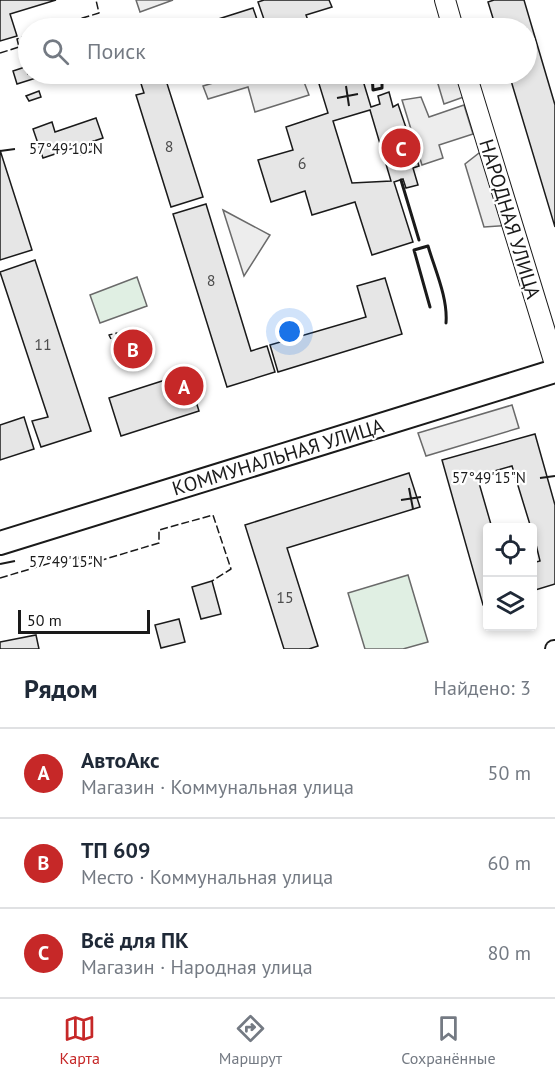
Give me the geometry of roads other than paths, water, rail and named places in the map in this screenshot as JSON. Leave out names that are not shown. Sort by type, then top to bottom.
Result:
[{"type":"main road","name":"КОММУНАЛЬНАЯ УЛИЦА","points":[[0,543],[555,371]]},
{"type":"street","points":[[445,0],[450,18]]},
{"type":"street","name":"НАРОДНАЯ УЛИЦА","points":[[469,84],[555,364]]},
{"type":"place","name":"Всё для ПК","points":[[401,148]]},
{"type":"place","name":"ТП 609","points":[[133,349]]},
{"type":"place","name":"АвтоАкс","points":[[184,386]]}]
